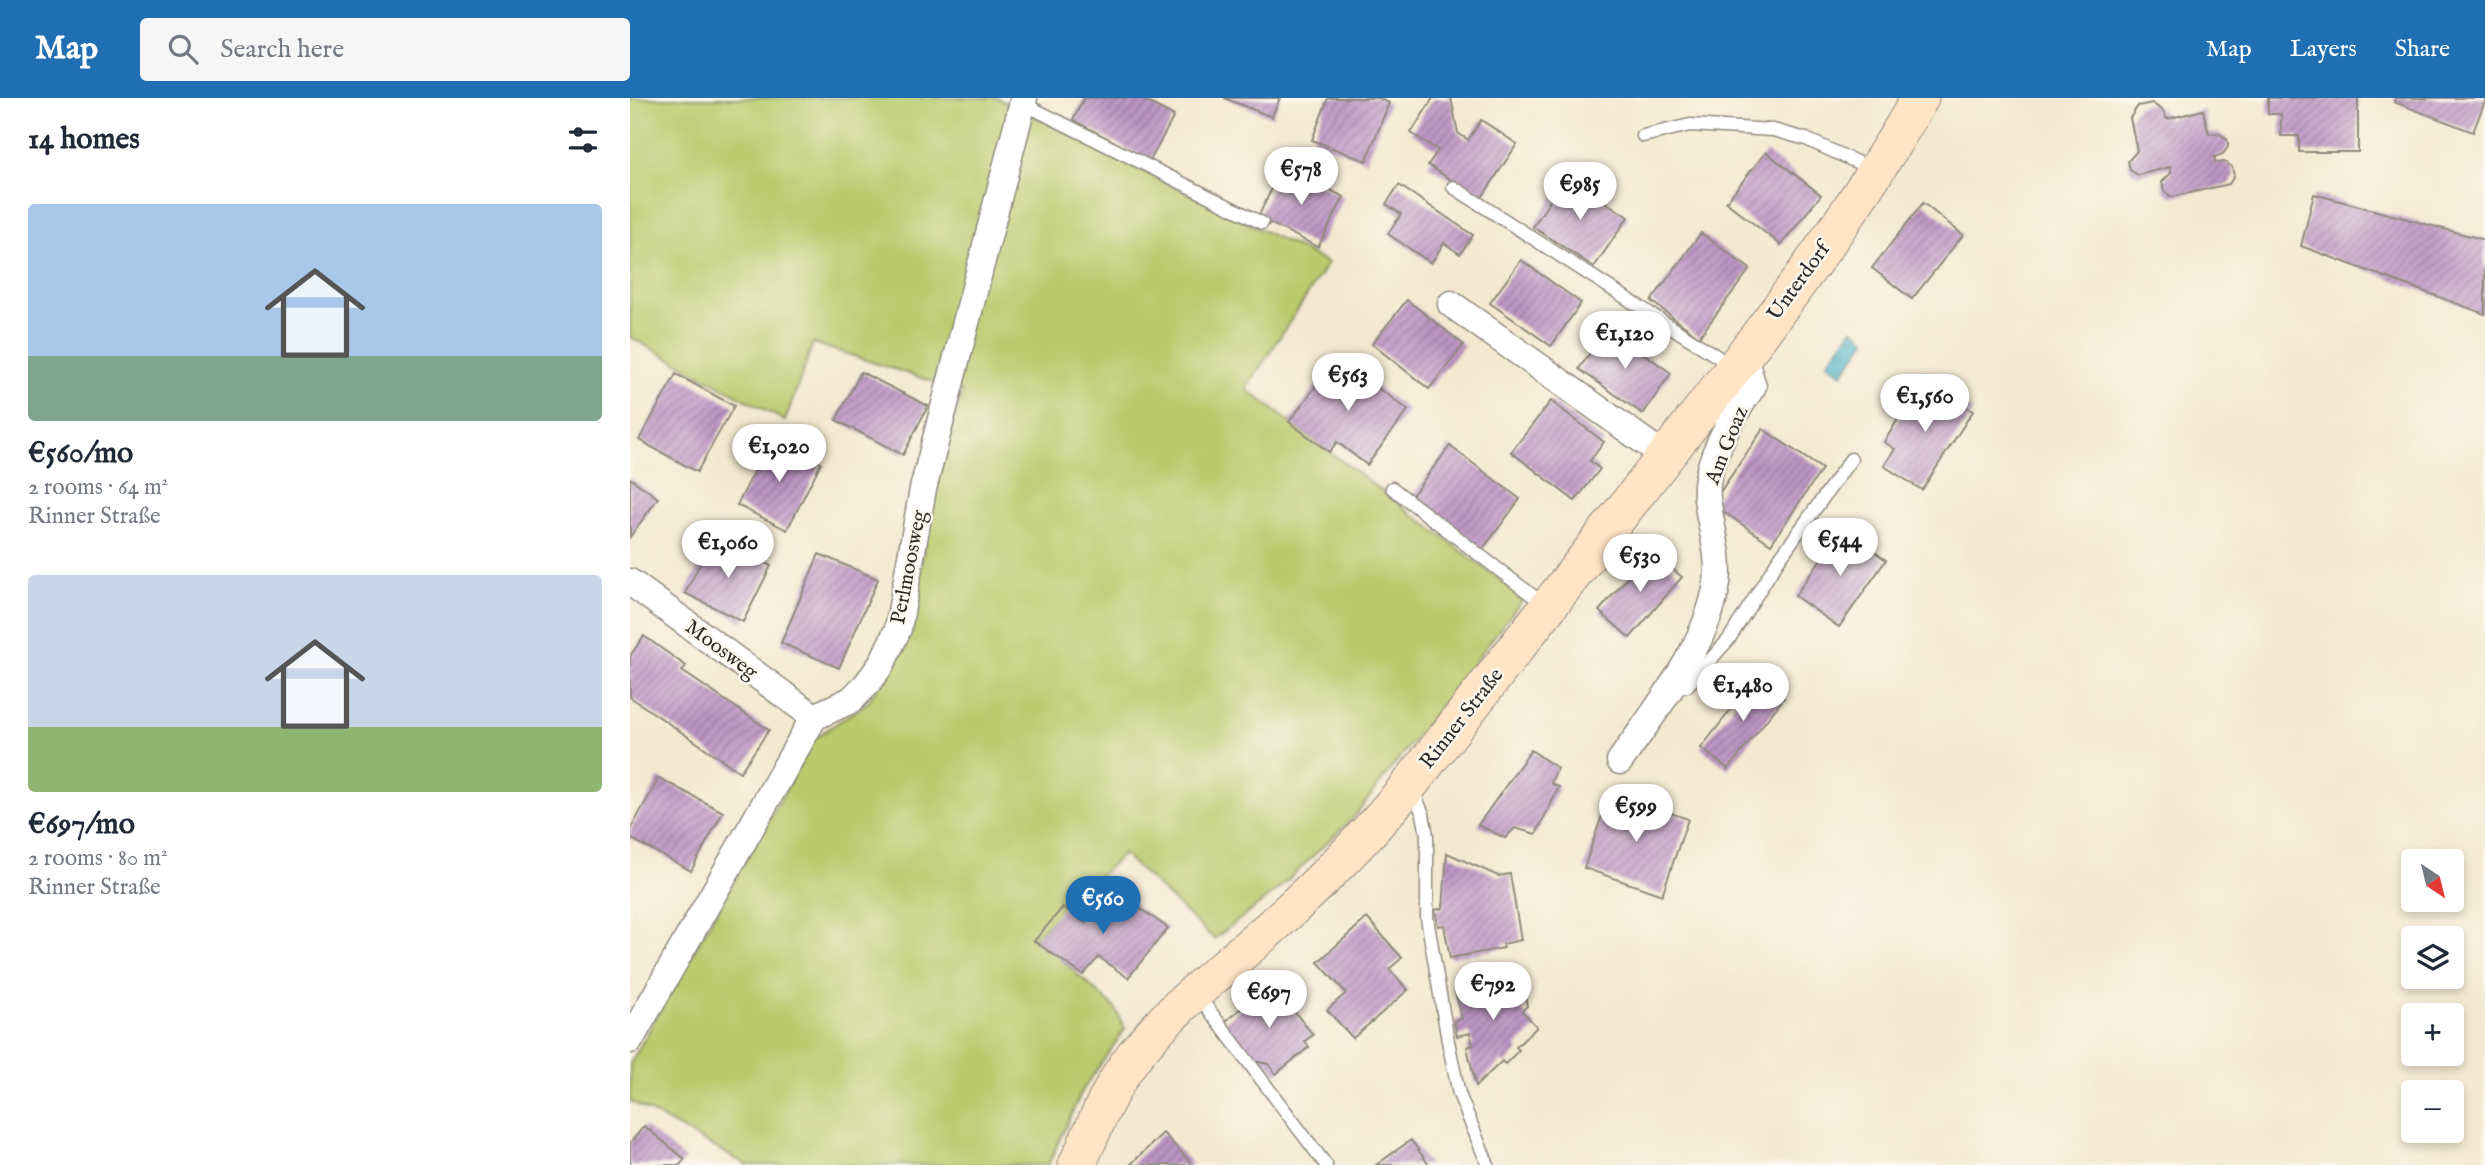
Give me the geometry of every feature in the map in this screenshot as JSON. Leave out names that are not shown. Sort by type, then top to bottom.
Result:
[{"type":"main road","name":"Unterdorf","points":[[1666,457],[1739,363],[1876,171],[1920,98]]},
{"type":"main road","name":"Rinner Straße","points":[[1082,1163],[1109,1092],[1159,1025],[1309,893],[1381,819],[1666,457]]},
{"type":"street","name":"Perlmoosweg","points":[[814,717],[850,700],[866,685],[881,665],[898,629],[923,489],[1024,101]]},
{"type":"street","points":[[1451,304],[1666,457]]},
{"type":"street","name":"Am Goaz","points":[[1620,761],[1670,688],[1705,625],[1717,582],[1718,561],[1706,485],[1734,417],[1753,386],[1739,363]]},
{"type":"street","name":"Moosweg","points":[[630,582],[814,717]]},
{"type":"street","points":[[630,1040],[814,717]]},
{"type":"lane","points":[[1024,101],[1262,223]]},
{"type":"lane","points":[[1643,136],[1690,125],[1773,130],[1806,139],[1876,171]]},
{"type":"lane","points":[[1453,187],[1739,363]]},
{"type":"lane","points":[[1670,688],[1687,686],[1729,639],[1777,562],[1852,459]]},
{"type":"lane","points":[[1392,488],[1548,607]]},
{"type":"lane","points":[[1410,784],[1423,814],[1427,835],[1427,918],[1448,1041],[1459,1094],[1488,1165]]},
{"type":"lane","points":[[1195,991],[1326,1165]]},
{"type":"green space","points":[[630,98],[997,98],[1328,263],[1246,389],[1524,598],[1353,818],[1274,893],[1214,939],[1123,854],[1035,936],[1115,1008],[1125,1029],[1082,1091],[1048,1165],[747,1165],[630,1101],[630,1064],[815,738],[868,702],[912,630],[931,500],[962,391],[813,343],[785,421],[630,337]]},
{"type":"water","points":[[1853,329],[1867,339],[1842,374],[1827,363]]},
{"type":"building","points":[[1084,98],[1140,98],[1174,116],[1150,161],[1073,120]]},
{"type":"building","points":[[1224,98],[1280,98],[1272,117]]},
{"type":"building","points":[[1328,98],[1378,98],[1389,103],[1366,161],[1312,140]]},
{"type":"building","points":[[1433,98],[1451,98],[1458,133],[1468,140],[1481,120],[1517,144],[1481,199],[1428,165],[1438,150],[1411,133]]},
{"type":"building","points":[[2268,98],[2358,98],[2358,152],[2299,152],[2299,136],[2281,136],[2281,114],[2268,114]]},
{"type":"building","points":[[2395,98],[2485,98],[2485,101],[2473,132],[2394,102]]},
{"type":"building","points":[[2152,103],[2163,111],[2167,119],[2203,110],[2209,134],[2218,133],[2228,142],[2223,154],[2214,157],[2216,163],[2224,162],[2232,167],[2234,176],[2229,184],[2172,197],[2164,191],[2162,182],[2171,173],[2170,167],[2138,175],[2130,170],[2128,161],[2137,151],[2130,118],[2138,106]]},
{"type":"building","points":[[1766,152],[1821,195],[1781,245],[1726,202]]},
{"type":"building","points":[[1283,166],[1344,197],[1318,247],[1258,217]]},
{"type":"building","points":[[1566,176],[1628,217],[1594,267],[1533,227]]},
{"type":"building","points":[[1399,185],[1473,235],[1460,254],[1444,243],[1431,263],[1388,234],[1401,214],[1386,204]]},
{"type":"building","points":[[2314,194],[2485,240],[2485,314],[2301,246]]},
{"type":"building","points":[[1923,203],[1963,235],[1912,299],[1872,268]]},
{"type":"building","points":[[1701,233],[1750,269],[1699,337],[1651,301]]},
{"type":"building","points":[[1521,260],[1581,303],[1551,346],[1490,303]]},
{"type":"building","points":[[1407,300],[1464,345],[1429,389],[1372,344]]},
{"type":"building","points":[[1607,328],[1671,373],[1643,414],[1579,369]]},
{"type":"building","points":[[1337,358],[1408,410],[1367,465],[1337,442],[1329,452],[1289,422]]},
{"type":"building","points":[[861,372],[928,406],[903,455],[836,420]]},
{"type":"building","points":[[676,374],[734,406],[697,472],[639,440]]},
{"type":"building","points":[[1923,379],[1973,411],[1922,490],[1884,466],[1895,449],[1884,442]]},
{"type":"building","points":[[1551,401],[1604,442],[1590,461],[1600,469],[1575,501],[1511,452]]},
{"type":"building","points":[[1763,429],[1822,469],[1771,544],[1712,504]]},
{"type":"building","points":[[772,438],[821,463],[787,530],[737,505]]},
{"type":"building","points":[[1450,446],[1520,499],[1482,550],[1411,497]]},
{"type":"building","points":[[630,478],[658,498],[630,537]]},
{"type":"building","points":[[1842,529],[1886,560],[1839,627],[1795,596]]},
{"type":"building","points":[[714,537],[771,566],[743,622],[685,593]]},
{"type":"building","points":[[1651,550],[1682,577],[1630,638],[1599,611]]},
{"type":"building","points":[[819,554],[878,579],[839,668],[781,643]]},
{"type":"building","points":[[644,636],[686,666],[682,671],[769,730],[740,772],[630,697],[630,656]]},
{"type":"building","points":[[1757,676],[1784,698],[1728,769],[1701,748]]},
{"type":"building","points":[[1531,750],[1557,768],[1551,783],[1559,787],[1536,834],[1515,828],[1505,838],[1478,825]]},
{"type":"building","points":[[659,778],[723,812],[691,871],[630,838],[630,830]]},
{"type":"building","points":[[1610,792],[1688,819],[1662,895],[1584,868]]},
{"type":"building","points":[[1447,853],[1498,876],[1510,874],[1521,940],[1503,944],[1504,948],[1450,958],[1444,925],[1438,926],[1435,910],[1443,908]]},
{"type":"building","points":[[1112,889],[1168,928],[1128,978],[1099,957],[1083,975],[1034,941],[1063,907],[1085,923]]},
{"type":"building","points":[[1367,918],[1402,958],[1389,969],[1408,990],[1353,1038],[1327,1010],[1346,993],[1318,962]]},
{"type":"building","points":[[1509,974],[1511,981],[1521,979],[1527,1006],[1522,1011],[1537,1027],[1516,1047],[1519,1050],[1505,1064],[1502,1061],[1476,1086],[1467,1047],[1473,1045],[1470,1033],[1457,1036],[1454,1021],[1462,1019],[1454,987]]},
{"type":"building","points":[[1272,983],[1313,1035],[1305,1041],[1309,1047],[1276,1074],[1268,1064],[1249,1060],[1221,1025]]},
{"type":"building","points":[[644,1126],[685,1159],[680,1165],[630,1165],[630,1143]]},
{"type":"building","points":[[1163,1133],[1193,1165],[1130,1165]]},
{"type":"building","points":[[1411,1140],[1429,1165],[1376,1165]]}]
